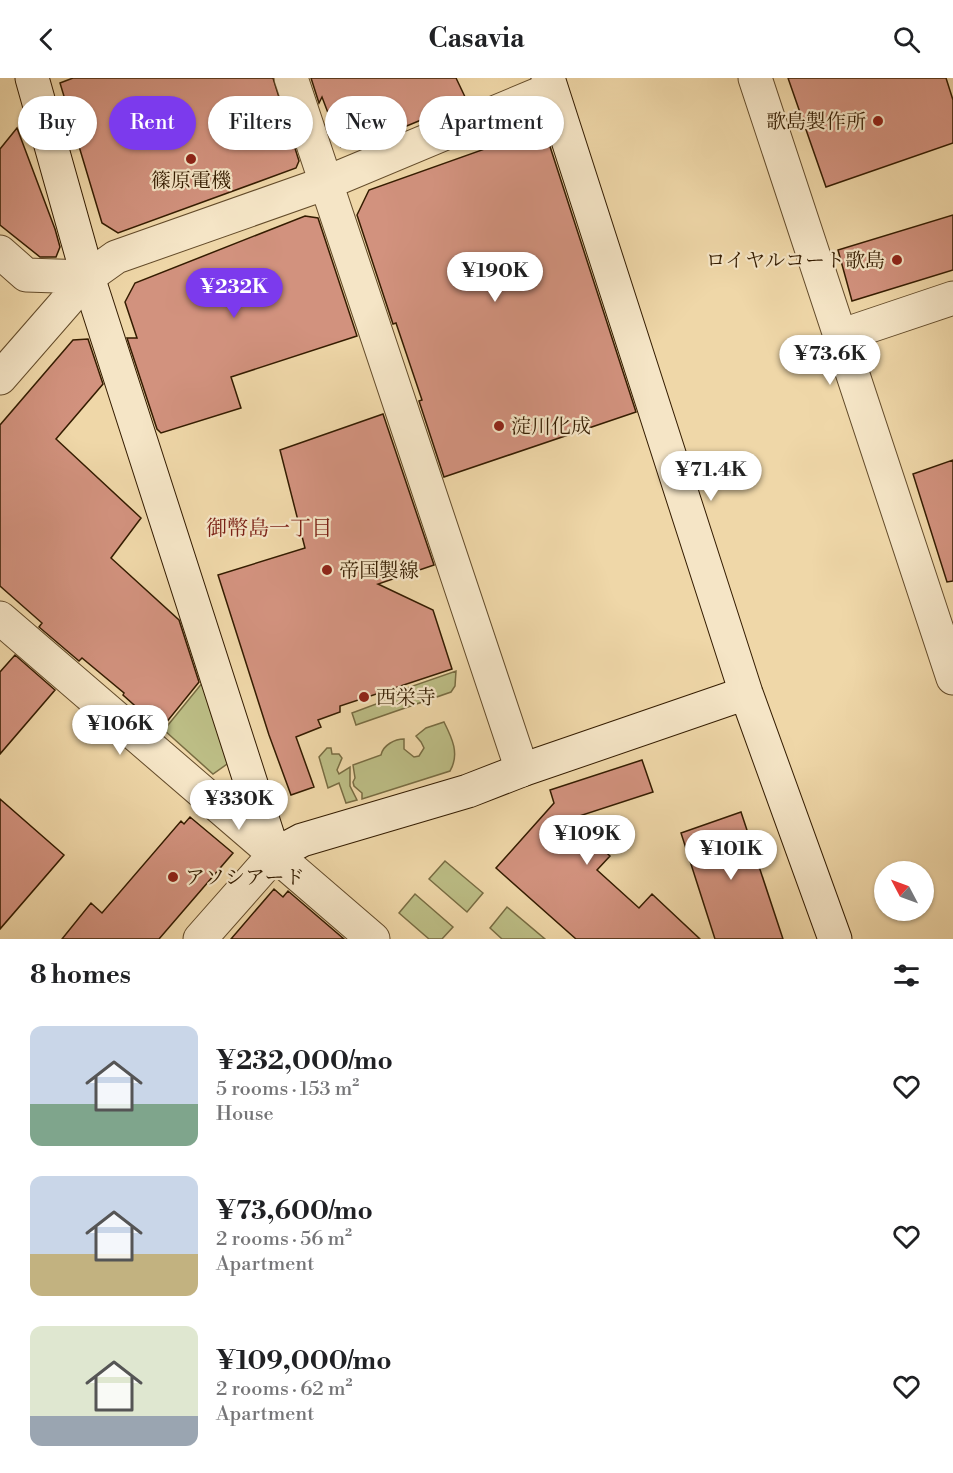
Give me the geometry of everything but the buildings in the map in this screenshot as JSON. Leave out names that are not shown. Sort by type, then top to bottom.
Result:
[{"type":"street","points":[[32,78],[88,277],[274,855]]},
{"type":"street","points":[[291,78],[522,770]]},
{"type":"street","points":[[755,78],[840,336],[945,631],[953,678]]},
{"type":"street","points":[[0,378],[88,277],[116,257],[326,183],[549,84],[746,693],[835,939]]},
{"type":"street","points":[[0,252],[26,275],[88,277]]},
{"type":"street","points":[[840,336],[953,298]]},
{"type":"street","points":[[0,618],[373,939]]},
{"type":"street","points":[[200,939],[274,855],[302,840],[468,791],[522,770],[746,693]]},
{"type":"green space","points":[[456,671],[455,686],[451,692],[356,725],[352,713],[379,703],[381,697]]},
{"type":"green space","points":[[203,682],[230,762],[213,774],[164,730]]},
{"type":"green space","points":[[444,722],[455,752],[450,771],[362,799],[362,793],[354,786],[353,765],[381,755],[382,751],[393,741],[401,739],[404,739],[404,749],[414,757],[419,756],[424,748],[416,736],[426,728]]},
{"type":"green space","points":[[327,748],[331,748],[332,754],[339,754],[342,758],[337,770],[339,774],[350,767],[350,786],[357,800],[346,803],[339,783],[328,788],[319,757]]},
{"type":"green space","points":[[445,861],[483,893],[467,912],[429,879]]},
{"type":"green space","points":[[415,894],[453,927],[442,939],[429,939],[399,913]]},
{"type":"green space","points":[[507,907],[545,939],[502,939],[490,928]]},
{"type":"place","name":"歌島製作所","points":[[878,121]]},
{"type":"place","name":"篠原電機","points":[[191,159]]},
{"type":"place","name":"ロイヤルコート歌島","points":[[897,260]]},
{"type":"place","name":"淀川化成","points":[[499,426]]},
{"type":"place","name":"帝国製線","points":[[327,570]]},
{"type":"place","name":"西栄寺","points":[[364,697]]},
{"type":"place","name":"アソシアード","points":[[173,877]]},
{"type":"district","name":"御幣島一丁目","points":[[269,528]]}]
